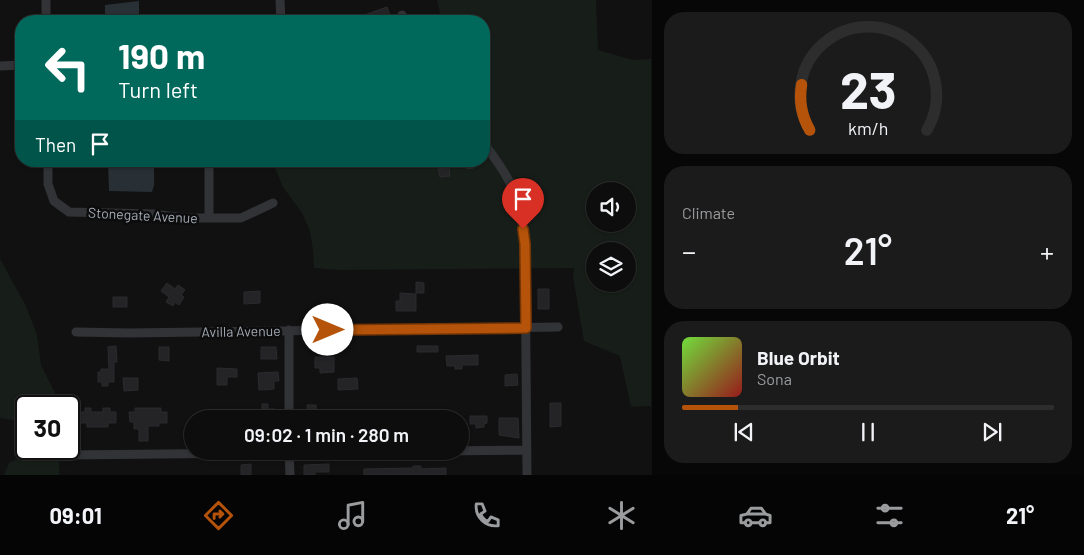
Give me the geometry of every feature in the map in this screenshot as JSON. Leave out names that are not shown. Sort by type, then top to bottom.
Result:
[{"type":"street","points":[[46,0],[46,15]]},
{"type":"street","points":[[280,0],[281,15]]},
{"type":"street","points":[[0,66],[15,66]]},
{"type":"street","points":[[490,153],[506,176],[518,204],[525,244],[527,475]]},
{"type":"street","name":"Stonegate Avenue","points":[[48,167],[48,184],[54,201],[69,212],[153,214],[185,218],[241,218],[273,203]]},
{"type":"street","points":[[209,167],[209,218]]},
{"type":"street","name":"Avilla Avenue","points":[[76,332],[129,334],[558,327]]},
{"type":"street","points":[[289,330],[289,410]]},
{"type":"street","points":[[469,450],[527,450]]},
{"type":"street","points":[[80,455],[184,453]]},
{"type":"street","points":[[289,460],[290,475]]},
{"type":"shaded area","points":[[437,0],[596,0],[598,50],[633,60],[651,59],[651,406],[631,407],[620,356],[584,341],[573,277],[574,268],[338,270],[314,268],[310,231],[302,213],[283,187],[275,167],[490,167],[490,15],[441,15]]},
{"type":"shaded area","points":[[139,1],[139,15],[105,15],[105,5]]},
{"type":"shaded area","points":[[108,167],[154,167],[152,192],[109,191]]},
{"type":"shaded area","points":[[0,259],[26,306],[37,335],[41,365],[56,395],[15,395],[15,420],[0,418]]},
{"type":"shaded area","points":[[15,460],[59,460],[59,475],[4,475],[9,463]]},
{"type":"building","points":[[387,7],[390,15],[367,15]]},
{"type":"building","points":[[449,167],[450,176],[440,177],[438,169]]},
{"type":"building","points":[[416,282],[424,283],[424,293],[416,293]]},
{"type":"building","points":[[167,283],[175,289],[178,285],[185,290],[181,295],[184,297],[179,305],[175,302],[173,306],[166,302],[169,297],[161,291]]},
{"type":"building","points":[[538,289],[549,289],[549,309],[538,309]]},
{"type":"building","points":[[260,291],[260,303],[244,304],[244,292]]},
{"type":"building","points":[[400,293],[416,294],[416,311],[396,311],[396,301],[400,301]]},
{"type":"building","points":[[113,297],[127,297],[127,307],[113,307]]},
{"type":"building","points":[[116,346],[117,362],[114,362],[114,382],[108,382],[108,386],[102,386],[102,382],[98,382],[98,372],[101,372],[101,369],[109,369],[108,347]]},
{"type":"building","points":[[417,346],[438,346],[438,352],[417,352]]},
{"type":"building","points":[[159,347],[169,347],[169,361],[159,360]]},
{"type":"building","points":[[261,347],[276,347],[277,359],[261,359]]},
{"type":"building","points":[[478,355],[478,365],[462,365],[462,369],[455,369],[455,366],[447,366],[446,356]]},
{"type":"building","points":[[315,357],[334,357],[334,372],[320,373],[320,368],[315,368]]},
{"type":"building","points":[[217,368],[237,369],[237,377],[227,377],[227,385],[217,385]]},
{"type":"building","points":[[278,372],[279,381],[274,381],[274,389],[259,390],[258,373]]},
{"type":"building","points":[[517,374],[518,385],[505,386],[505,375]]},
{"type":"building","points":[[123,378],[138,378],[138,390],[124,391]]},
{"type":"building","points":[[357,378],[358,389],[338,390],[338,379]]},
{"type":"building","points":[[550,403],[561,403],[561,426],[550,427]]},
{"type":"building","points":[[262,404],[268,404],[268,409],[275,409],[275,410],[262,410]]},
{"type":"building","points":[[307,405],[316,405],[316,410],[307,410]]},
{"type":"building","points":[[85,408],[91,408],[91,412],[103,412],[103,408],[110,408],[110,412],[116,412],[116,423],[108,423],[108,427],[87,427],[87,423],[80,423],[80,412],[85,412]]},
{"type":"building","points":[[135,408],[161,408],[161,412],[167,412],[167,423],[159,423],[159,426],[148,426],[148,441],[139,441],[139,429],[134,429],[134,422],[130,422],[129,412],[135,412]]},
{"type":"building","points":[[470,416],[487,416],[487,423],[484,424],[484,427],[476,428],[476,424],[470,424]]},
{"type":"building","points":[[499,418],[518,418],[519,438],[499,435]]},
{"type":"building","points":[[251,464],[251,475],[241,475],[241,465]]},
{"type":"building","points":[[329,464],[329,472],[315,472],[315,475],[304,475],[304,465]]},
{"type":"building","points":[[413,466],[421,466],[421,469],[446,468],[446,475],[364,475],[364,469],[413,468]]},
{"type":"route","points":[[328,330],[526,328],[525,244],[523,229]]}]
